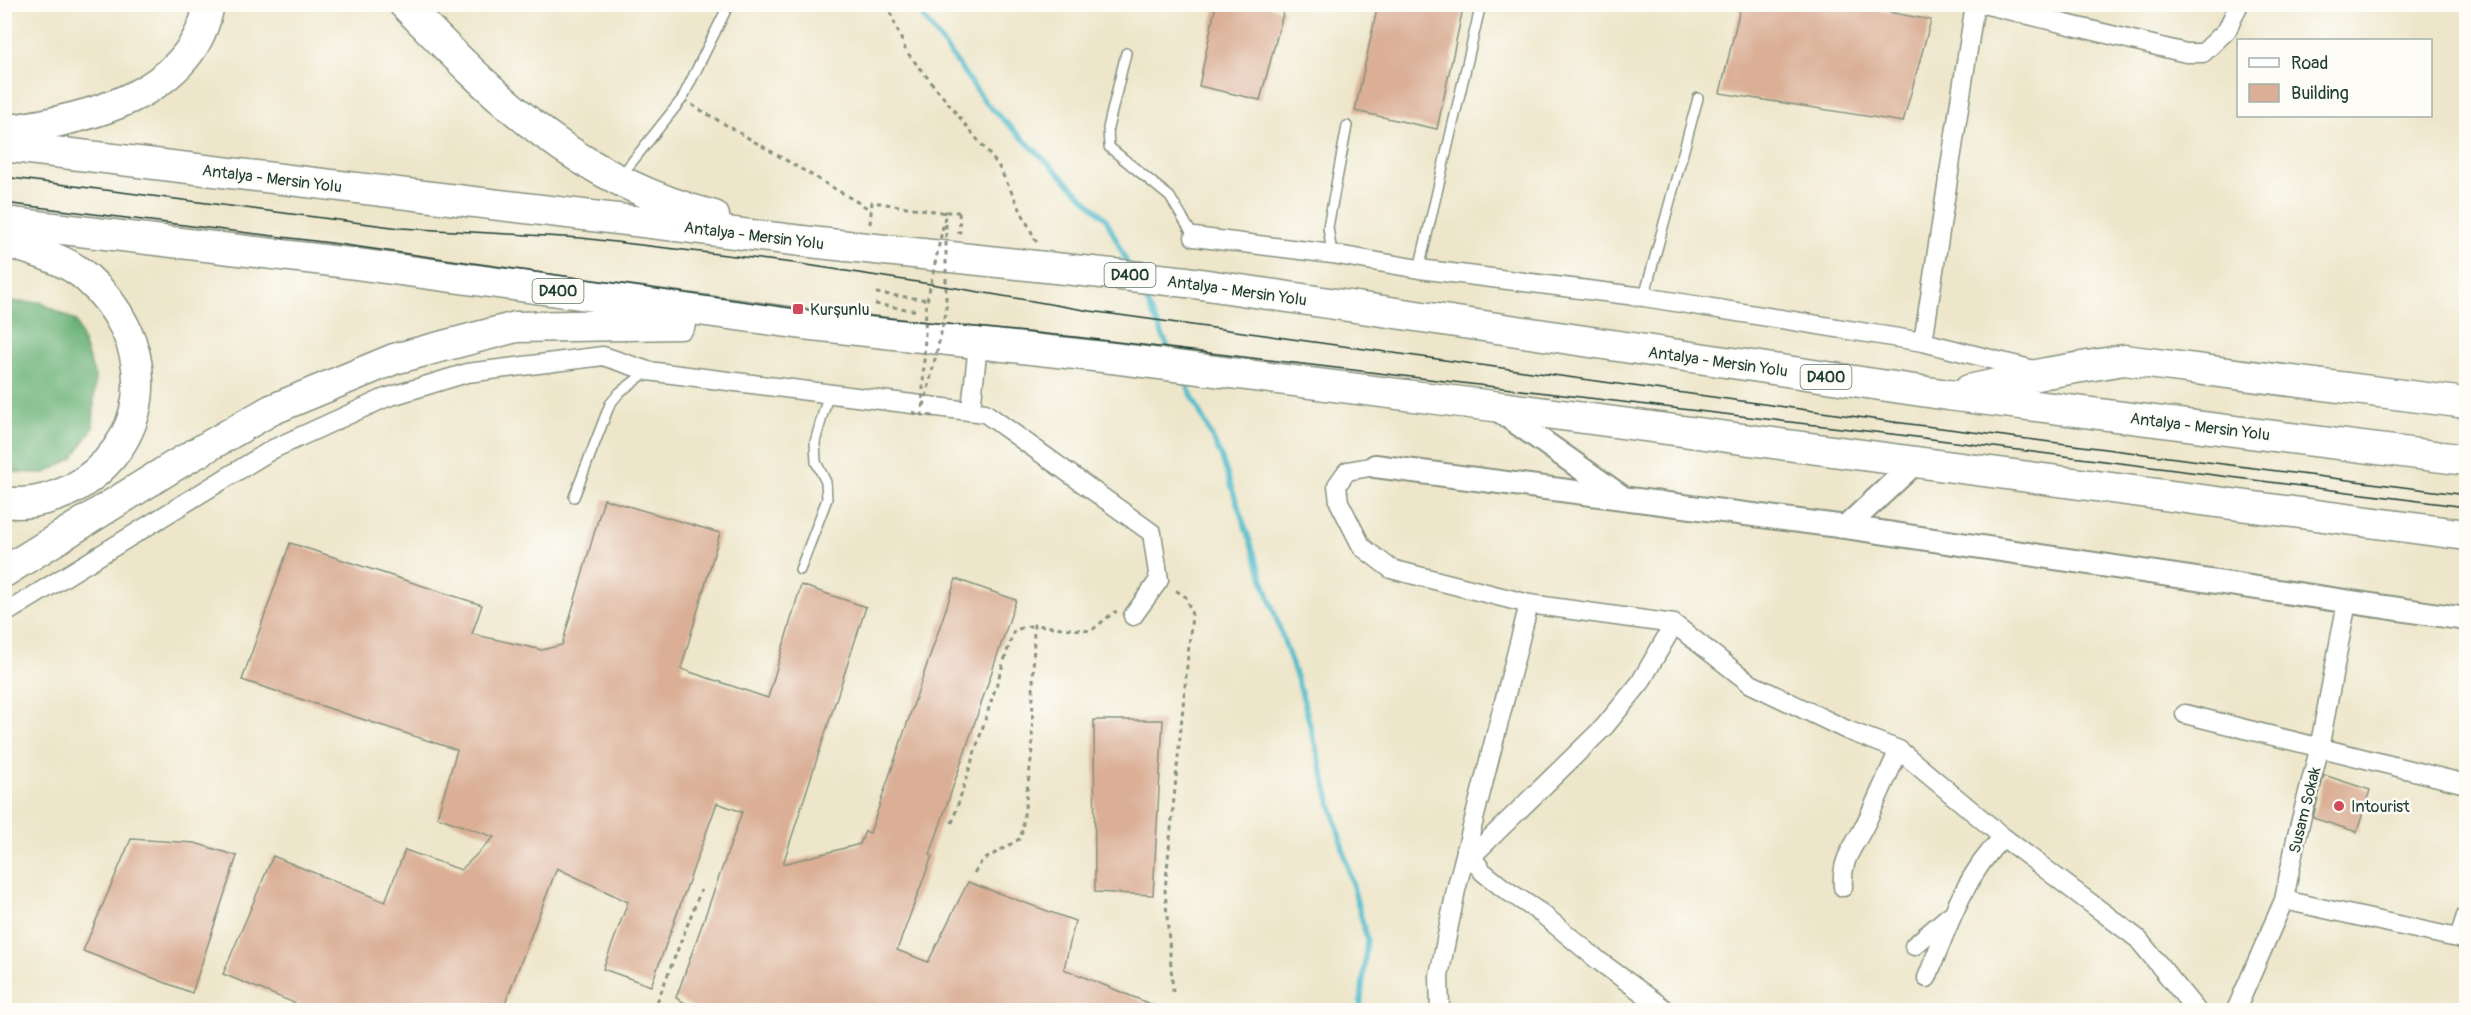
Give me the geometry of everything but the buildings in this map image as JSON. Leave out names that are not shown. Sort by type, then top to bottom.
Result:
[{"type":"highway","points":[[4,131],[43,126],[92,114],[120,104],[145,90],[172,70],[194,45],[208,15],[209,4]]},
{"type":"highway","points":[[405,4],[468,69],[518,114],[544,136],[600,172],[679,206],[819,243]]},
{"type":"highway","name":"Antalya - Mersin Yolu","points":[[4,146],[819,243],[1187,282],[1948,395],[2466,460]]},
{"type":"highway","name":"D400","points":[[4,222],[349,263],[803,324],[1112,358],[1493,406],[2466,535]]},
{"type":"highway","points":[[4,240],[58,260],[86,277],[108,299],[126,326],[136,356],[139,387],[133,419],[119,448],[99,472],[72,490],[42,500],[4,502]]},
{"type":"highway","points":[[4,572],[174,466],[271,410],[394,359],[516,327],[593,323],[803,324]]},
{"type":"highway","points":[[1948,395],[2046,373],[2124,360],[2466,403]]},
{"type":"street","points":[[1923,342],[1975,4]]},
{"type":"street","points":[[1983,4],[2186,53],[2203,53],[2227,30],[2239,4]]},
{"type":"street","points":[[1194,237],[1332,254],[1419,269],[1644,297],[1923,342],[2046,373]]},
{"type":"street","points":[[971,409],[978,345]]},
{"type":"street","points":[[4,615],[273,449],[385,398],[467,373],[603,356],[648,371],[971,409],[985,413],[1152,533],[1159,580],[1133,615]]},
{"type":"street","points":[[1493,406],[1625,500]]},
{"type":"street","points":[[1846,527],[1916,462]]},
{"type":"street","points":[[2196,1011],[2138,939],[2003,837],[1899,750],[1847,730],[1751,684],[1674,624],[1529,604],[1391,569],[1362,547],[1339,502],[1337,485],[1347,471],[1375,466],[1846,527],[2466,619]]},
{"type":"street","name":"Susam Sokak","points":[[2236,1011],[2284,900],[2296,839],[2319,748],[2347,602]]},
{"type":"street","points":[[1440,1011],[1439,976],[1529,604]]},
{"type":"street","points":[[1469,852],[1605,726],[1640,683],[1674,624]]},
{"type":"street","points":[[2185,714],[2466,784]]},
{"type":"street","points":[[1843,887],[1842,872],[1848,851],[1863,829],[1899,750]]},
{"type":"street","points":[[1927,978],[1973,873],[1985,855],[2003,837]]},
{"type":"street","points":[[1469,852],[1483,872],[1666,1011]]},
{"type":"street","points":[[2284,900],[2463,939],[2466,916]]},
{"type":"street","points":[[1914,946],[1955,910]]},
{"type":"lane","points":[[618,179],[682,99],[729,4]]},
{"type":"lane","points":[[1419,269],[1481,4]]},
{"type":"lane","points":[[1126,53],[1107,128],[1109,147],[1170,197],[1194,237]]},
{"type":"lane","points":[[1644,297],[1698,99]]},
{"type":"lane","points":[[1332,254],[1328,227],[1347,126]]},
{"type":"lane","points":[[574,497],[610,404],[620,392],[648,371]]},
{"type":"lane","points":[[800,570],[827,499],[826,482],[816,462],[815,442],[829,392]]},
{"type":"path","points":[[887,4],[906,51],[998,165],[1061,267]]},
{"type":"path","points":[[682,99],[872,210]]},
{"type":"path","points":[[880,225],[870,224],[872,202],[941,212],[959,212],[960,232],[923,231],[920,254]]},
{"type":"path","points":[[922,415],[926,312],[946,212]]},
{"type":"path","points":[[922,415],[946,312],[946,212]]},
{"type":"path","points":[[876,292],[928,300]]},
{"type":"path","points":[[875,304],[926,312]]},
{"type":"path","points":[[912,412],[933,416]]},
{"type":"path","points":[[1159,580],[1186,597],[1192,615],[1165,890],[1173,992]]},
{"type":"path","points":[[952,823],[1014,630],[1034,625],[1091,631],[1114,612],[1133,615]]},
{"type":"path","points":[[974,873],[982,861],[1021,838],[1032,753],[1034,625]]},
{"type":"path","points":[[654,1011],[701,890]]},
{"type":"green space","points":[[5,302],[40,302],[76,321],[95,377],[93,428],[73,458],[45,473],[5,472]]},
{"type":"waterway","points":[[914,4],[986,103],[1106,219],[1129,266]]},
{"type":"waterway","points":[[1140,288],[1172,355]]},
{"type":"waterway","points":[[1183,377],[1221,456],[1301,691],[1367,939],[1360,1010]]},
{"type":"tram line","points":[[4,177],[400,228],[581,238],[794,263],[1090,311],[1894,422],[2466,495]]},
{"type":"tram line","points":[[4,203],[331,243],[798,309],[1075,337],[1900,435],[2466,507]]},
{"type":"place","name":"Kurşunlu","points":[[798,309]]},
{"type":"place","name":"Intourist","points":[[2339,806]]}]
